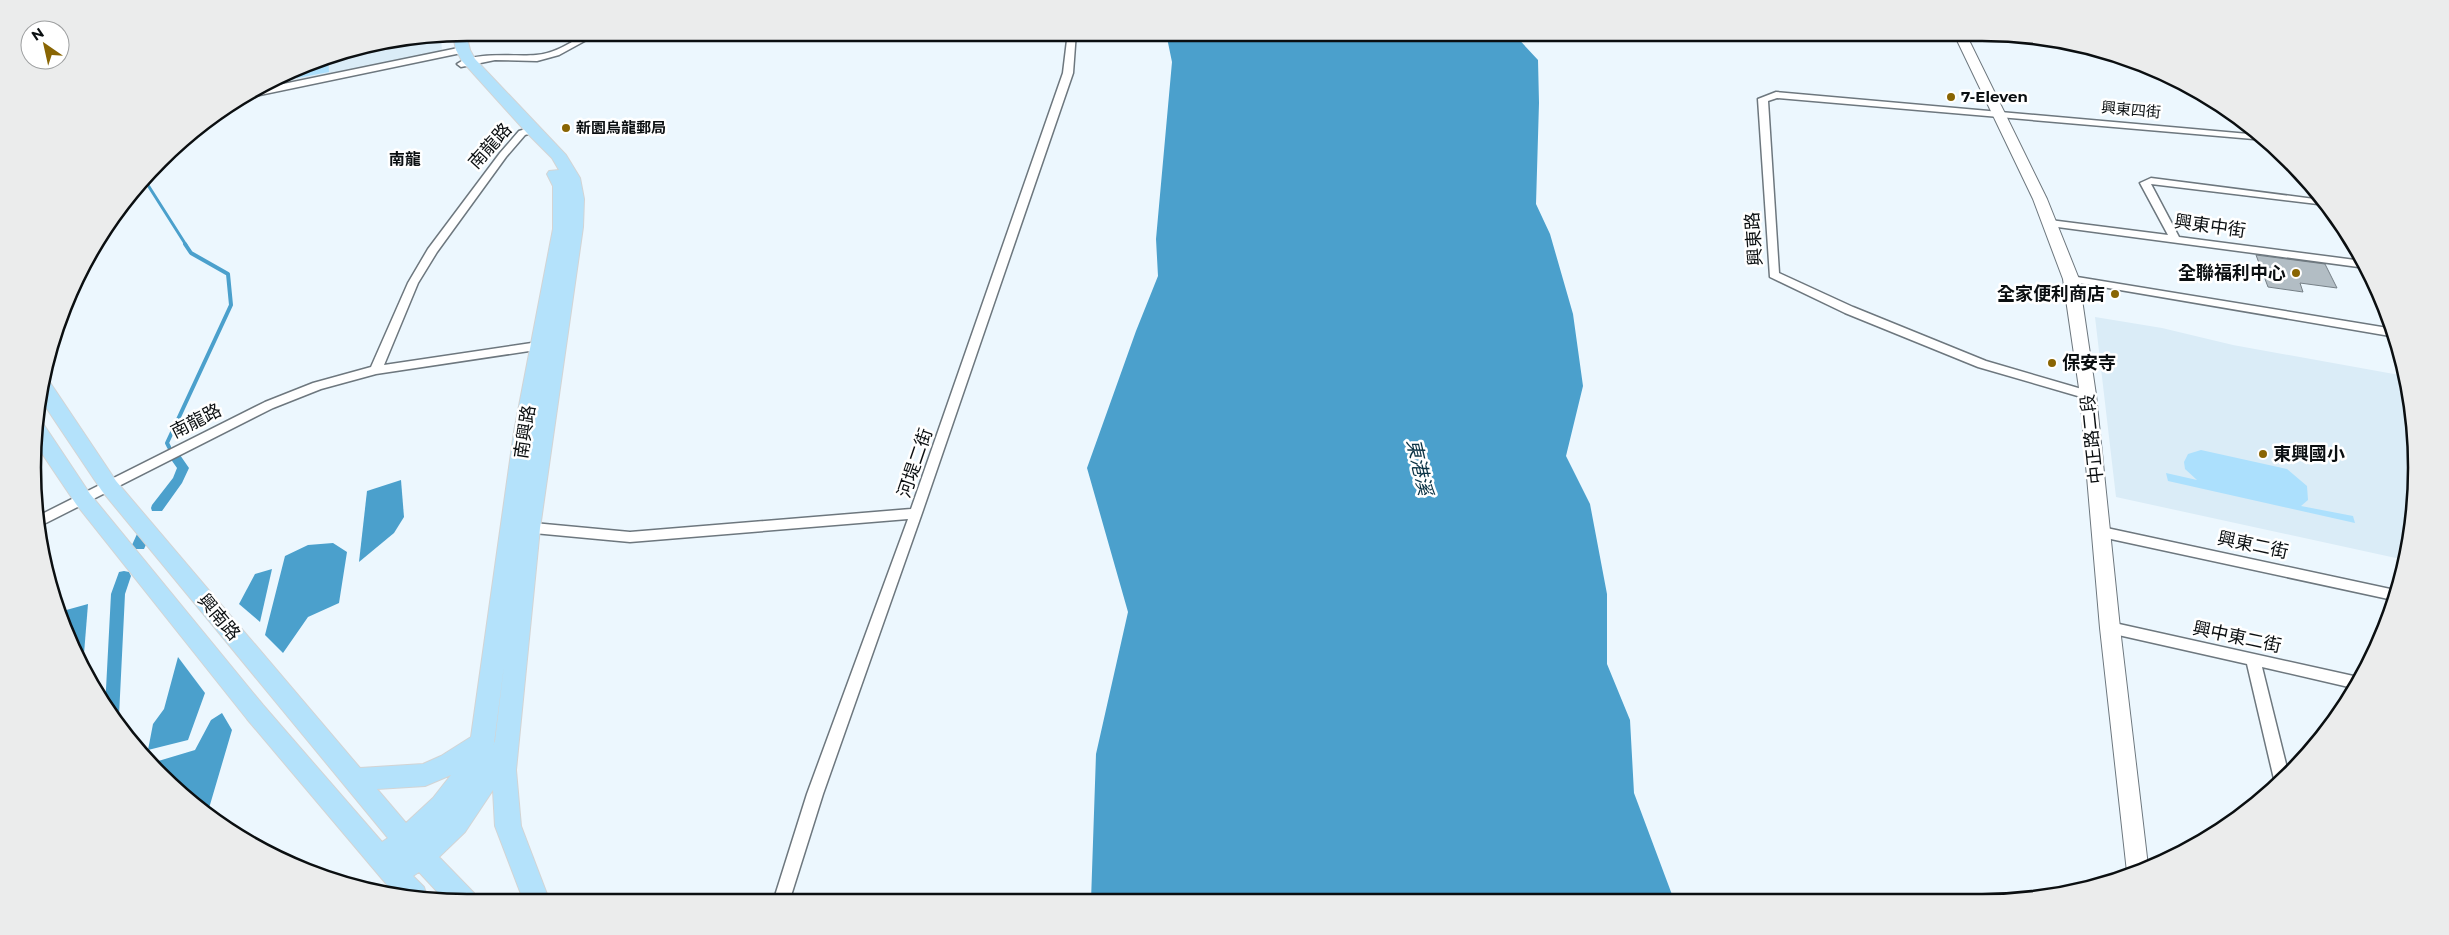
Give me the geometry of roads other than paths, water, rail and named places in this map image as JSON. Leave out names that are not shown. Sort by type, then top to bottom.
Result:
[{"type":"main road","points":[[454,41],[461,52]]},
{"type":"main road","name":"中正路二段","points":[[1963,41],[2050,223],[2071,279],[2088,394],[2110,628],[2136,864]]},
{"type":"main road","name":"南興路","points":[[412,848],[459,784],[482,743],[520,527],[549,345],[561,229],[561,186],[548,159],[461,52]]},
{"type":"main road","name":"興南路","points":[[48,394],[109,486],[412,848]]},
{"type":"main road","name":"興南路","points":[[42,438],[83,499],[255,712],[387,867]]},
{"type":"main road","name":"南興路","points":[[520,527],[504,770],[508,826],[534,894]]},
{"type":"main road","name":"南興路","points":[[387,867],[412,848],[456,824],[483,786],[507,742]]},
{"type":"main road","points":[[355,779],[425,775],[450,764],[482,743]]},
{"type":"main road","points":[[412,848],[457,894]]},
{"type":"main road","points":[[387,867],[409,890]]},
{"type":"street","points":[[269,90],[461,52],[536,58],[556,53],[580,41]]},
{"type":"street","name":"河堤二街","points":[[784,894],[815,794],[916,513],[1065,81],[1071,41]]},
{"type":"street","name":"興東路","points":[[1998,113],[1776,95],[1763,99],[1774,275],[1849,310],[1982,364],[2088,394]]},
{"type":"street","name":"興東四街","points":[[1998,113],[2251,137]]},
{"type":"street","name":"南龍路","points":[[376,370],[413,283],[432,251],[476,190],[527,132]]},
{"type":"street","points":[[2175,239],[2145,183],[2151,181],[2315,202]]},
{"type":"street","name":"興東中街","points":[[2050,223],[2356,264]]},
{"type":"street","points":[[2071,279],[2385,331]]},
{"type":"street","name":"南龍路","points":[[45,519],[270,405],[317,386],[376,370],[549,345]]},
{"type":"street","points":[[520,527],[630,537],[916,513]]},
{"type":"street","name":"興東二街","points":[[2102,532],[2388,594]]},
{"type":"street","name":"興中東二街","points":[[2110,628],[2351,681]]},
{"type":"street","points":[[2253,659],[2280,772]]},
{"type":"water","name":"東港溪","points":[[1168,41],[1520,41],[1538,60],[1539,103],[1536,204],[1550,234],[1573,314],[1583,386],[1566,456],[1590,504],[1607,594],[1607,664],[1630,720],[1634,793],[1672,894],[1091,894],[1096,754],[1128,612],[1087,468],[1136,331],[1158,276],[1156,239],[1172,62]]},
{"type":"water","points":[[401,480],[404,517],[394,533],[359,562],[367,491]]},
{"type":"water","points":[[333,543],[347,552],[339,603],[308,617],[283,653],[265,635],[285,556],[308,545]]},
{"type":"water","points":[[272,569],[260,622],[239,604],[255,574]]},
{"type":"water","points":[[88,604],[84,654],[74,631],[66,610]]},
{"type":"water","points":[[178,657],[205,693],[188,740],[148,750],[153,724],[164,709]]},
{"type":"water","points":[[222,713],[232,730],[209,807],[186,788],[158,761],[195,750],[211,720]]},
{"type":"waterway","points":[[148,185],[186,245]]},
{"type":"waterway","points":[[169,447],[167,443],[231,305],[228,274],[191,253],[185,244]]},
{"type":"waterway","points":[[157,508],[178,480],[183,468],[176,458]]},
{"type":"waterway","points":[[139,545],[142,538]]},
{"type":"waterway","points":[[113,703],[118,594],[124,576]]},
{"type":"place","name":"7-Eleven","points":[[1951,97]]},
{"type":"place","name":"新園烏龍郵局","points":[[566,128]]},
{"type":"place","name":"全聯福利中心","points":[[2296,273]]},
{"type":"place","name":"全家便利商店","points":[[2115,294]]},
{"type":"place","name":"保安寺","points":[[2052,363]]},
{"type":"place","name":"東興國小","points":[[2263,454]]},
{"type":"district","name":"南龍","points":[[405,159]]}]
